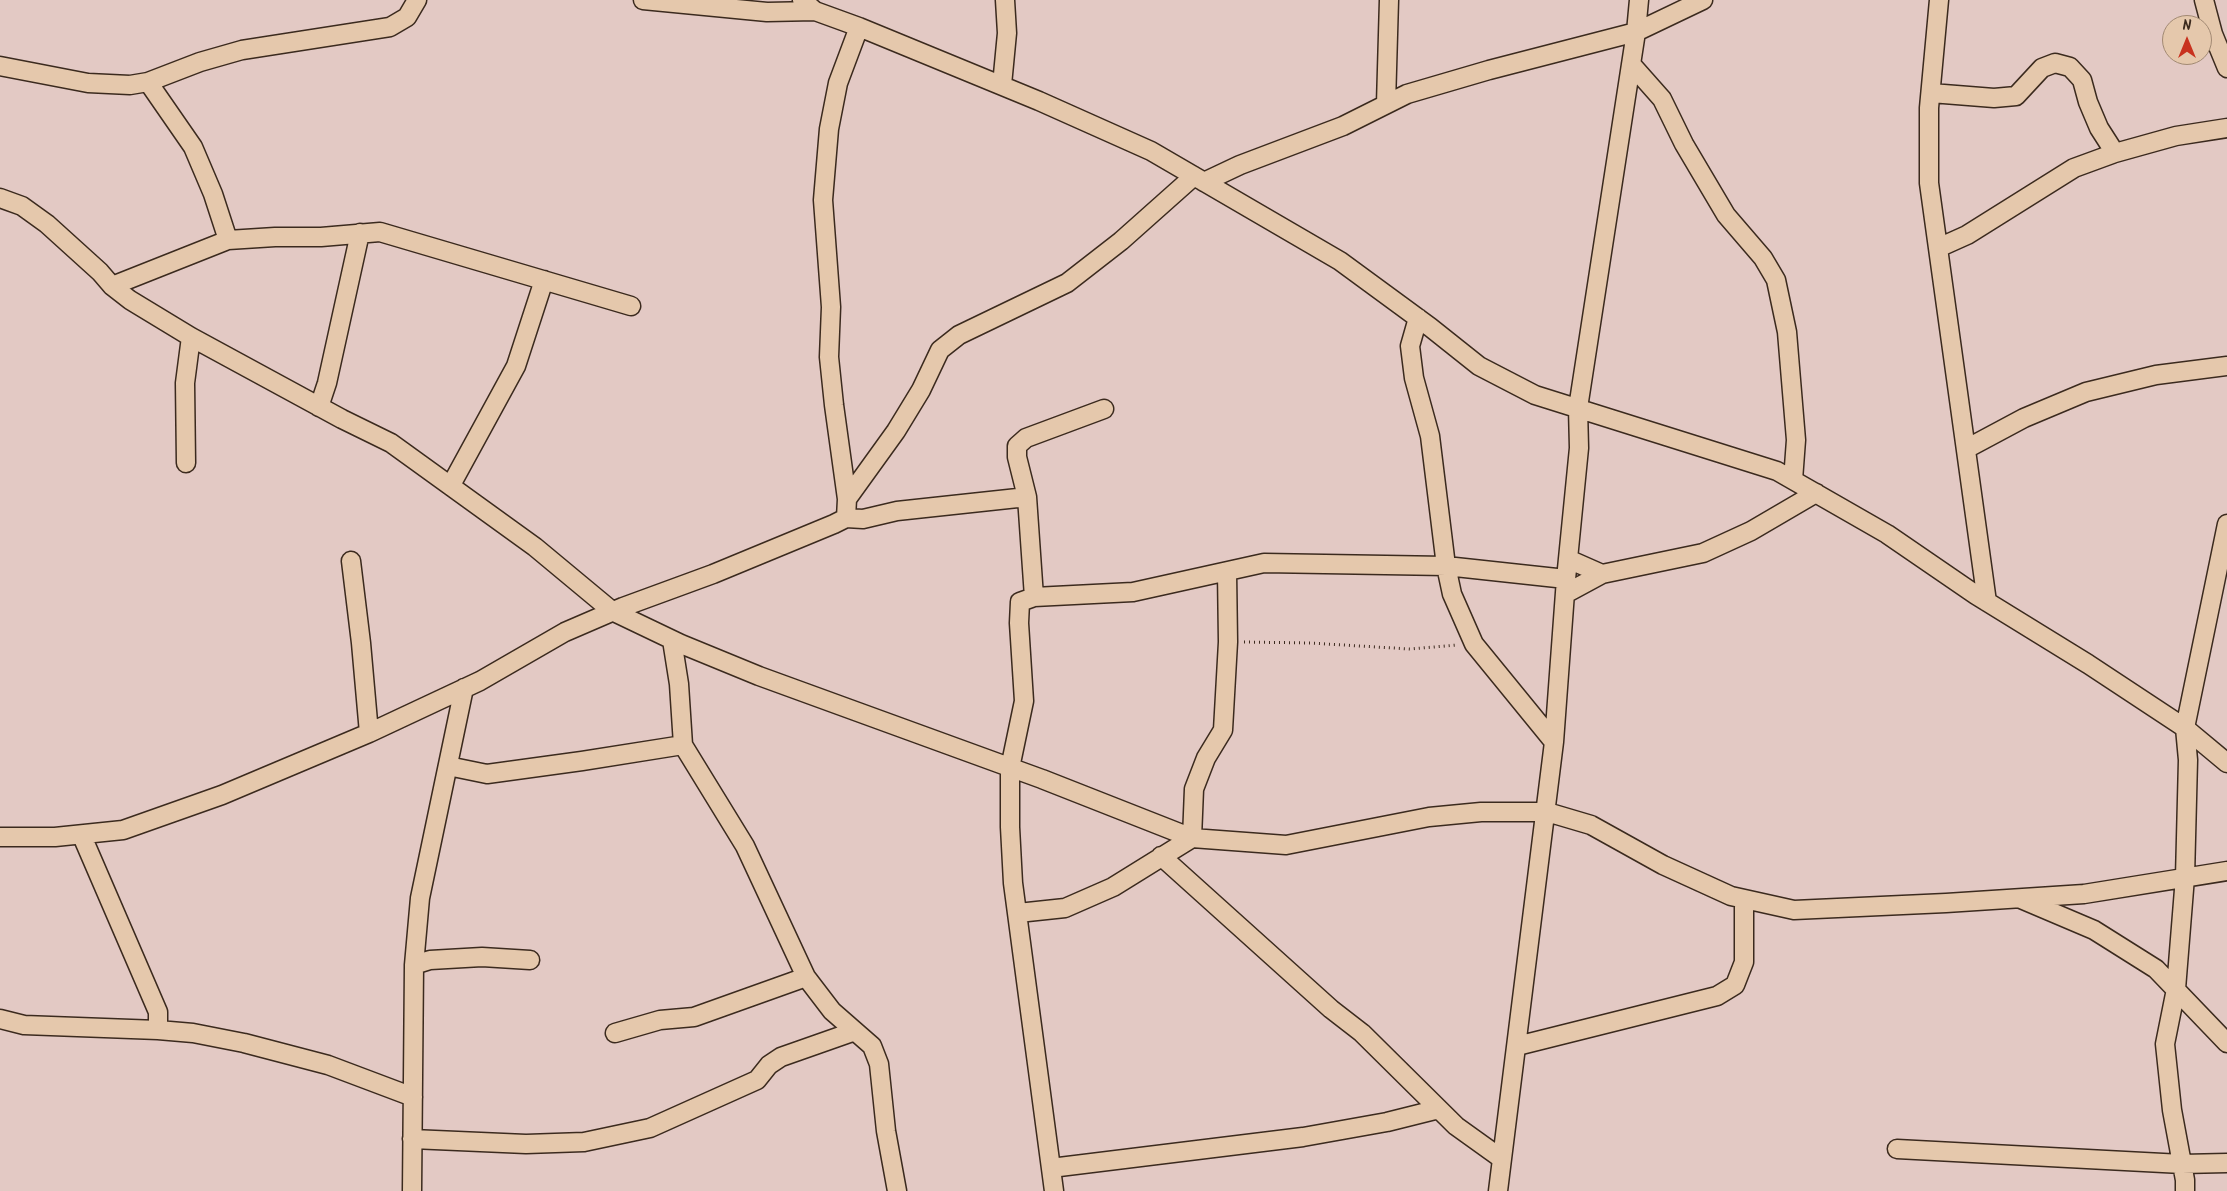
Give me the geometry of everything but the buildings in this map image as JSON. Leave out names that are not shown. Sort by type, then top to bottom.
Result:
[{"type":"street","points":[[0,66],[94,84],[130,85],[148,82],[200,62],[242,50],[390,27],[407,17],[417,0]]},
{"type":"street","points":[[643,0],[766,12],[808,6],[1002,86],[1151,151],[1340,261],[1418,318],[1479,366],[1535,396],[1777,470],[1886,534],[1987,602],[2088,664],[2185,728],[2227,763]]},
{"type":"street","points":[[1002,86],[1007,34],[1004,0]]},
{"type":"street","points":[[1386,104],[1388,0]]},
{"type":"street","points":[[1498,1191],[1547,812],[1579,448],[1578,408],[1636,32],[1639,0]]},
{"type":"street","points":[[847,499],[896,430],[921,390],[940,350],[959,335],[1067,283],[1199,179],[1343,126],[1408,94],[1636,32],[1704,0]]},
{"type":"street","points":[[1939,0],[1932,93],[1929,108],[1929,183],[1987,602]]},
{"type":"street","points":[[2204,0],[2212,34],[2227,68]]},
{"type":"street","points":[[846,518],[847,499],[829,357],[831,307],[823,200],[829,129],[838,83],[859,27]]},
{"type":"street","points":[[1932,93],[1994,98],[2016,96],[2042,68],[2055,63],[2070,67],[2082,80],[2088,102],[2099,128],[2115,153]]},
{"type":"street","points":[[1631,64],[1662,99],[1684,144],[1726,215],[1763,258],[1776,280],[1788,342],[1796,440],[1794,480]]},
{"type":"street","points":[[148,82],[193,147],[213,194],[228,240]]},
{"type":"street","points":[[1938,248],[1968,235],[2074,168],[2115,153],[2176,136],[2227,128]]},
{"type":"street","points":[[0,198],[22,206],[47,224],[100,272],[112,286],[130,300],[191,337],[391,443],[535,547],[612,611],[672,640],[759,676],[1010,768],[1192,838],[1286,845],[1429,817],[1481,812],[1547,812],[1591,825],[1663,865],[1731,896],[1794,910],[2084,894],[2227,871]]},
{"type":"street","points":[[112,286],[228,240],[275,236],[321,237],[380,232],[631,306]]},
{"type":"street","points":[[319,406],[329,374],[360,233]]},
{"type":"street","points":[[451,485],[516,366],[544,280]]},
{"type":"street","points":[[1418,318],[1410,346],[1414,378],[1430,436],[1446,566],[1452,594],[1474,644],[1554,742]]},
{"type":"street","points":[[186,463],[185,383],[191,337]]},
{"type":"street","points":[[1966,450],[2024,418],[2086,392],[2156,375],[2227,366]]},
{"type":"street","points":[[1034,597],[1028,496],[1017,457],[1017,446],[1026,438],[1104,409]]},
{"type":"street","points":[[1054,1191],[1013,883],[1010,768],[1023,714],[1024,701],[1019,623],[1020,602],[1034,597],[1133,592],[1264,562],[1446,566],[1566,586],[1602,574],[1703,553],[1751,531],[1816,493]]},
{"type":"street","points":[[0,837],[82,836],[124,830],[222,795],[369,733],[464,688],[565,632],[612,611],[713,574],[846,518],[863,519],[897,511],[1028,496]]},
{"type":"street","points":[[2184,1191],[2182,1164],[2172,1110],[2165,1044],[2176,989],[2185,878],[2188,760],[2185,728],[2227,524]]},
{"type":"street","points":[[1568,559],[1602,574]]},
{"type":"street","points":[[351,561],[369,733]]},
{"type":"street","points":[[1192,838],[1194,789],[1206,758],[1223,730],[1228,642],[1227,572]]},
{"type":"street","points":[[672,640],[679,684],[684,744],[745,846],[806,977],[832,1011],[872,1046],[879,1064],[886,1131],[897,1191]]},
{"type":"street","points":[[412,1191],[414,964],[420,898],[464,688]]},
{"type":"street","points":[[448,766],[487,774],[684,744]]},
{"type":"street","points":[[82,836],[158,1012],[158,1030]]},
{"type":"street","points":[[1018,913],[1065,908],[1113,887],[1192,838]]},
{"type":"street","points":[[1161,856],[1331,1009],[1362,1033],[1456,1126],[1502,1159]]},
{"type":"street","points":[[2018,898],[2094,930],[2156,969],[2227,1043]]},
{"type":"street","points":[[1517,1046],[1717,996],[1735,985],[1744,962],[1744,899]]},
{"type":"street","points":[[414,964],[430,960],[482,957],[530,960]]},
{"type":"street","points":[[615,1033],[660,1020],[694,1017],[806,977]]},
{"type":"street","points":[[0,1019],[24,1025],[193,1033],[328,1065],[413,1097]]},
{"type":"street","points":[[412,1139],[526,1144],[584,1142],[650,1128],[757,1080],[769,1065],[781,1057],[855,1031]]},
{"type":"street","points":[[1051,1168],[1213,1146],[1303,1137],[1387,1122],[1439,1108]]},
{"type":"street","points":[[1897,1149],[2182,1164],[2227,1163]]},
{"type":"path","points":[[1228,642],[1310,643],[1410,649],[1474,644]]}]
